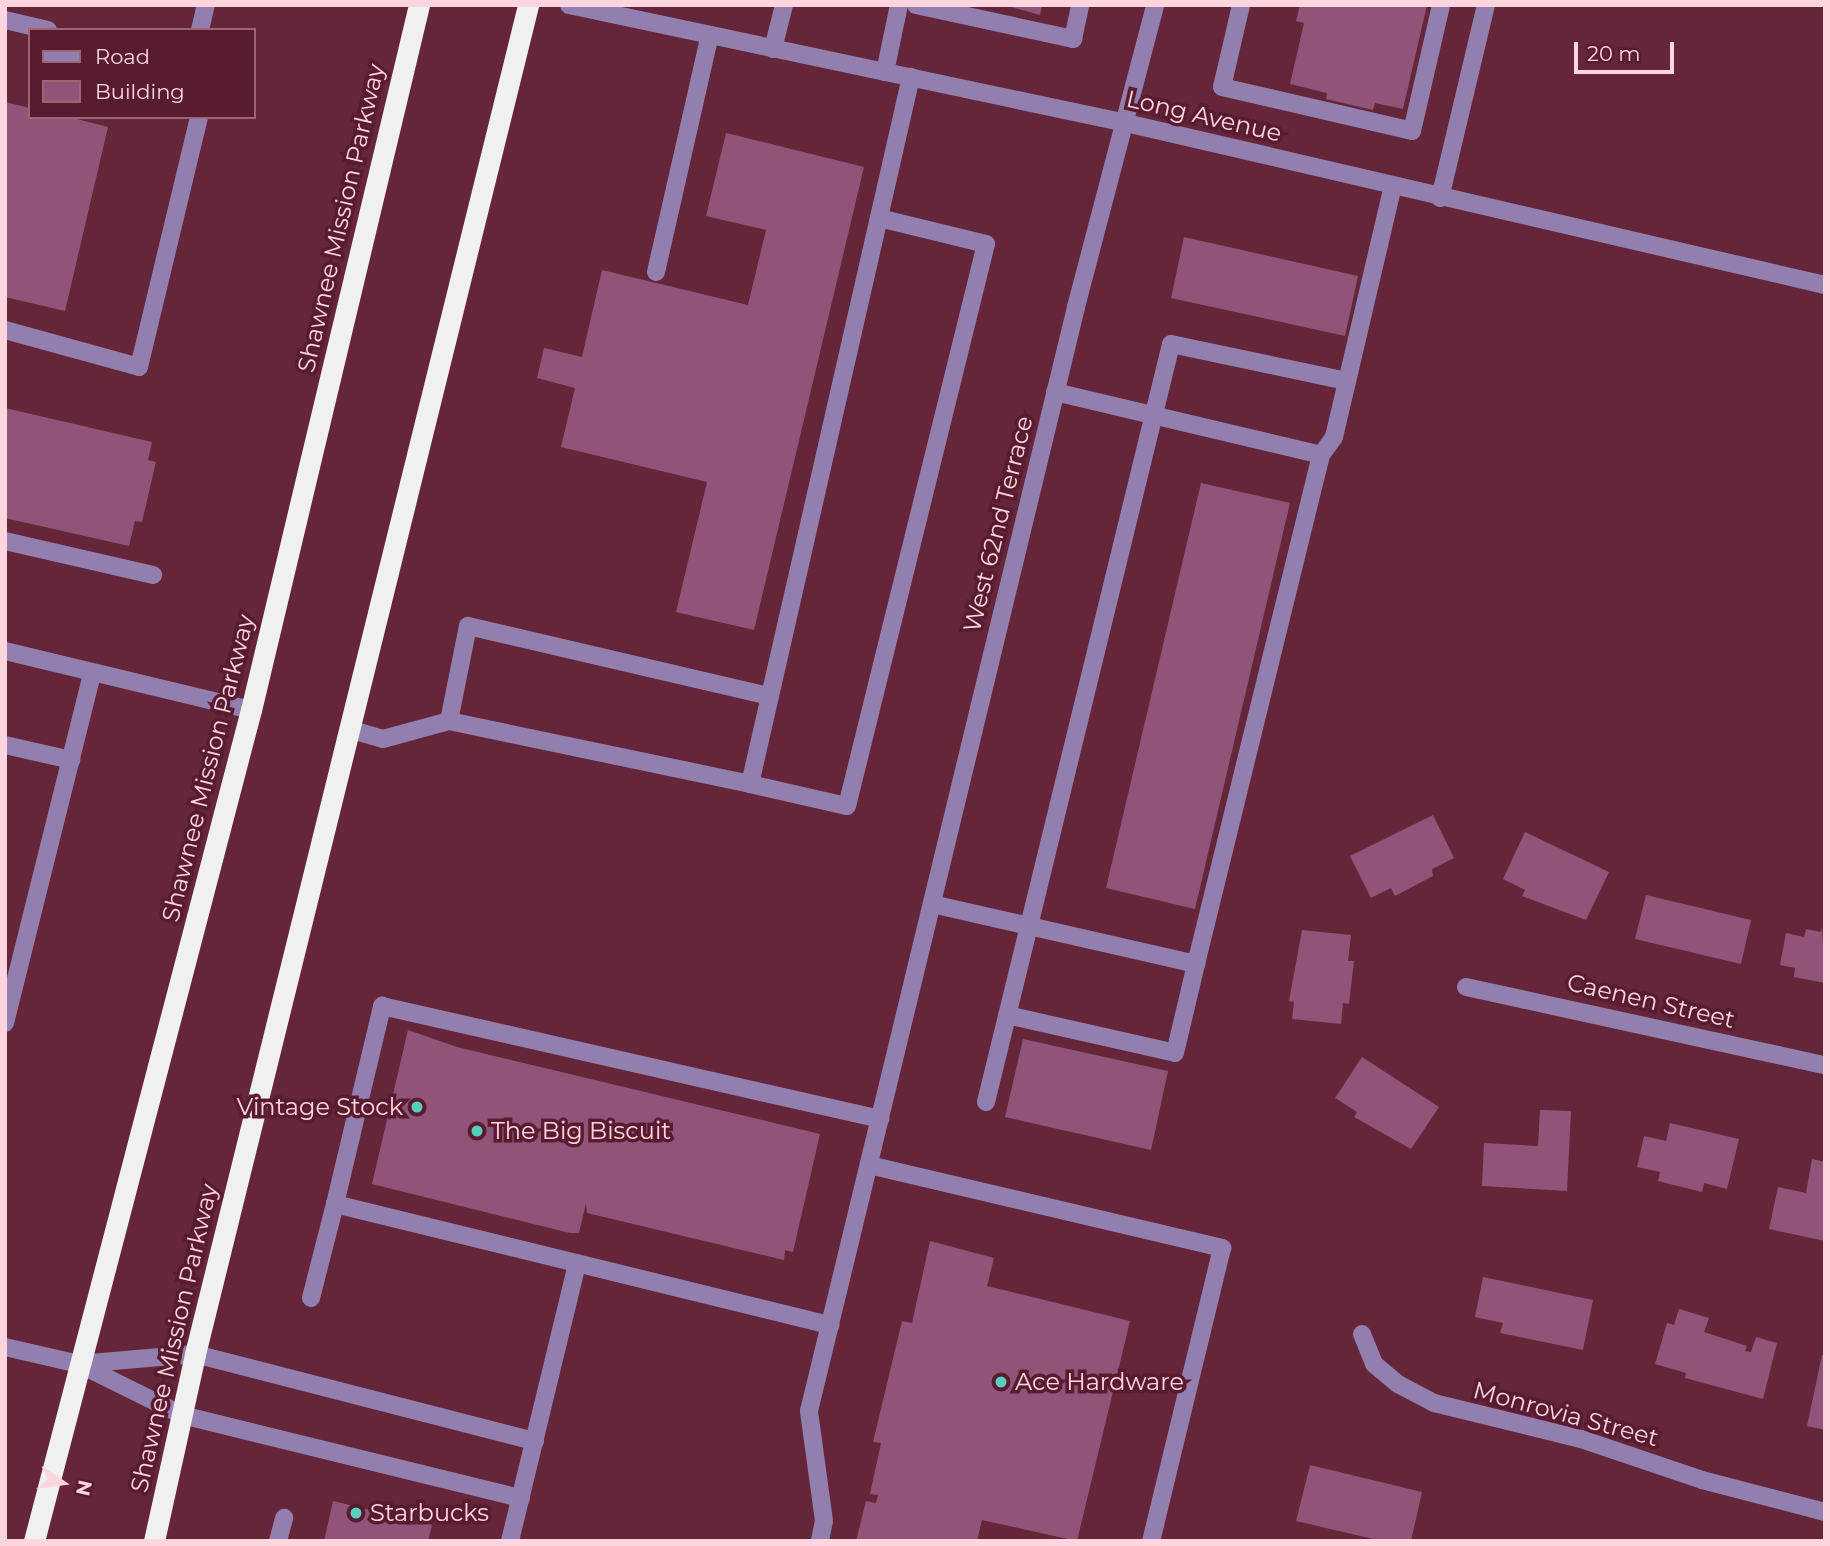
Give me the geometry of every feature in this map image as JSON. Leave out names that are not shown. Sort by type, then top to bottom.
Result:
[{"type":"highway","name":"Shawnee Mission Parkway","points":[[34,1541],[251,710],[419,5]]},
{"type":"highway","name":"Shawnee Mission Parkway","points":[[153,1541],[195,1354],[352,730],[528,5]]},
{"type":"street","points":[[200,28],[206,5]]},
{"type":"street","name":"Long Avenue","points":[[569,5],[1126,123],[1440,198],[1825,285]]},
{"type":"street","points":[[774,49],[783,5]]},
{"type":"street","points":[[886,72],[899,5]]},
{"type":"street","points":[[916,5],[1073,39],[1080,5]]},
{"type":"street","name":"West 62nd Terrace","points":[[820,1541],[824,1521],[809,1411],[1055,392],[1155,5]]},
{"type":"street","points":[[1241,5],[1222,87],[1412,131],[1441,5]]},
{"type":"street","points":[[1440,198],[1486,5]]},
{"type":"street","points":[[5,20],[39,28]]},
{"type":"street","points":[[656,272],[710,35]]},
{"type":"street","points":[[750,784],[911,77]]},
{"type":"street","points":[[5,330],[139,367],[199,119]]},
{"type":"street","points":[[1007,1015],[1175,1053],[1321,455],[1334,437],[1393,187]]},
{"type":"street","points":[[352,730],[383,739],[449,721],[847,806],[986,244],[879,218]]},
{"type":"street","points":[[986,1102],[1156,416],[1171,344],[1347,382]]},
{"type":"street","points":[[1055,392],[1321,455]]},
{"type":"street","points":[[5,541],[153,575]]},
{"type":"street","points":[[449,721],[468,626],[770,696]]},
{"type":"street","points":[[5,651],[251,710]]},
{"type":"street","points":[[5,1023],[92,674]]},
{"type":"street","points":[[5,745],[71,760]]},
{"type":"street","points":[[932,904],[1196,964]]},
{"type":"street","name":"Caenen Street","points":[[1466,987],[1825,1065]]},
{"type":"street","points":[[311,1298],[382,1006],[880,1119]]},
{"type":"street","points":[[869,1165],[1222,1248],[1151,1541]]},
{"type":"street","points":[[335,1205],[830,1325]]},
{"type":"street","points":[[510,1541],[577,1263]]},
{"type":"street","name":"Monrovia Street","points":[[1362,1334],[1374,1363],[1398,1384],[1434,1403],[1581,1440],[1702,1480],[1825,1512]]},
{"type":"street","points":[[5,1347],[79,1364],[182,1415],[521,1498]]},
{"type":"street","points":[[79,1364],[195,1354],[534,1441]]},
{"type":"street","points":[[278,1541],[284,1518]]},
{"type":"building","points":[[1004,5],[1042,5],[1040,15]]},
{"type":"building","points":[[1300,5],[1427,5],[1403,109],[1375,103],[1373,110],[1326,99],[1327,93],[1290,84],[1304,23],[1296,21]]},
{"type":"building","points":[[5,102],[28,108],[28,119],[77,119],[108,127],[65,311],[5,297]]},
{"type":"building","points":[[726,133],[864,167],[754,630],[676,612],[707,482],[561,447],[575,388],[537,378],[544,348],[582,357],[602,270],[748,305],[766,230],[706,216]]},
{"type":"building","points":[[1184,237],[1358,276],[1345,336],[1171,298]]},
{"type":"building","points":[[5,408],[152,442],[148,460],[156,462],[142,522],[135,521],[129,546],[5,518]]},
{"type":"building","points":[[1201,483],[1290,503],[1195,909],[1106,888]]},
{"type":"building","points":[[1433,815],[1454,858],[1432,869],[1433,876],[1395,896],[1391,888],[1371,898],[1350,856]]},
{"type":"building","points":[[1525,832],[1609,872],[1586,920],[1522,896],[1525,890],[1503,879]]},
{"type":"building","points":[[1646,895],[1751,920],[1741,964],[1635,939]]},
{"type":"building","points":[[1822,927],[1825,983],[1794,977],[1795,968],[1780,965],[1786,933],[1804,937],[1806,929],[1821,932]]},
{"type":"building","points":[[1302,930],[1351,935],[1348,961],[1354,961],[1349,1004],[1343,1003],[1341,1024],[1292,1019],[1294,1002],[1289,1001]]},
{"type":"building","points":[[408,1030],[457,1047],[820,1134],[793,1252],[785,1250],[784,1260],[587,1213],[586,1203],[579,1233],[570,1233],[372,1184]]},
{"type":"building","points":[[1023,1039],[1168,1071],[1151,1150],[1005,1117]]},
{"type":"building","points":[[1362,1057],[1439,1107],[1411,1149],[1354,1117],[1357,1112],[1335,1098]]},
{"type":"building","points":[[1540,1110],[1571,1111],[1567,1191],[1482,1186],[1484,1143],[1538,1146]]},
{"type":"building","points":[[1670,1123],[1739,1139],[1727,1189],[1704,1183],[1702,1192],[1658,1181],[1660,1172],[1637,1167],[1644,1136],[1666,1141]]},
{"type":"building","points":[[1812,1159],[1825,1162],[1825,1241],[1769,1229],[1778,1187],[1806,1193]]},
{"type":"building","name":"Ace Hardware","points":[[930,1241],[994,1258],[987,1286],[1130,1321],[1077,1541],[982,1520],[977,1541],[856,1541],[866,1501],[876,1503],[878,1495],[870,1494],[881,1443],[873,1442],[902,1321],[912,1323]]},
{"type":"building","points":[[1483,1277],[1593,1300],[1583,1350],[1500,1333],[1503,1323],[1475,1317]]},
{"type":"building","points":[[1679,1309],[1709,1318],[1704,1332],[1747,1346],[1745,1351],[1751,1352],[1756,1337],[1777,1343],[1763,1399],[1685,1378],[1686,1373],[1655,1364],[1667,1323],[1674,1325]]},
{"type":"building","points":[[1822,1355],[1825,1356],[1825,1430],[1807,1426]]},
{"type":"building","points":[[1310,1465],[1422,1492],[1411,1541],[1382,1541],[1296,1521]]},
{"type":"building","name":"Starbucks","points":[[333,1501],[432,1525],[428,1541],[324,1541]]},
{"type":"place","name":"Vintage Stock","points":[[417,1107]]},
{"type":"place","name":"The Big Biscuit","points":[[477,1131]]},
{"type":"place","name":"Ace Hardware","points":[[1001,1382]]},
{"type":"place","name":"Starbucks","points":[[356,1513]]}]
